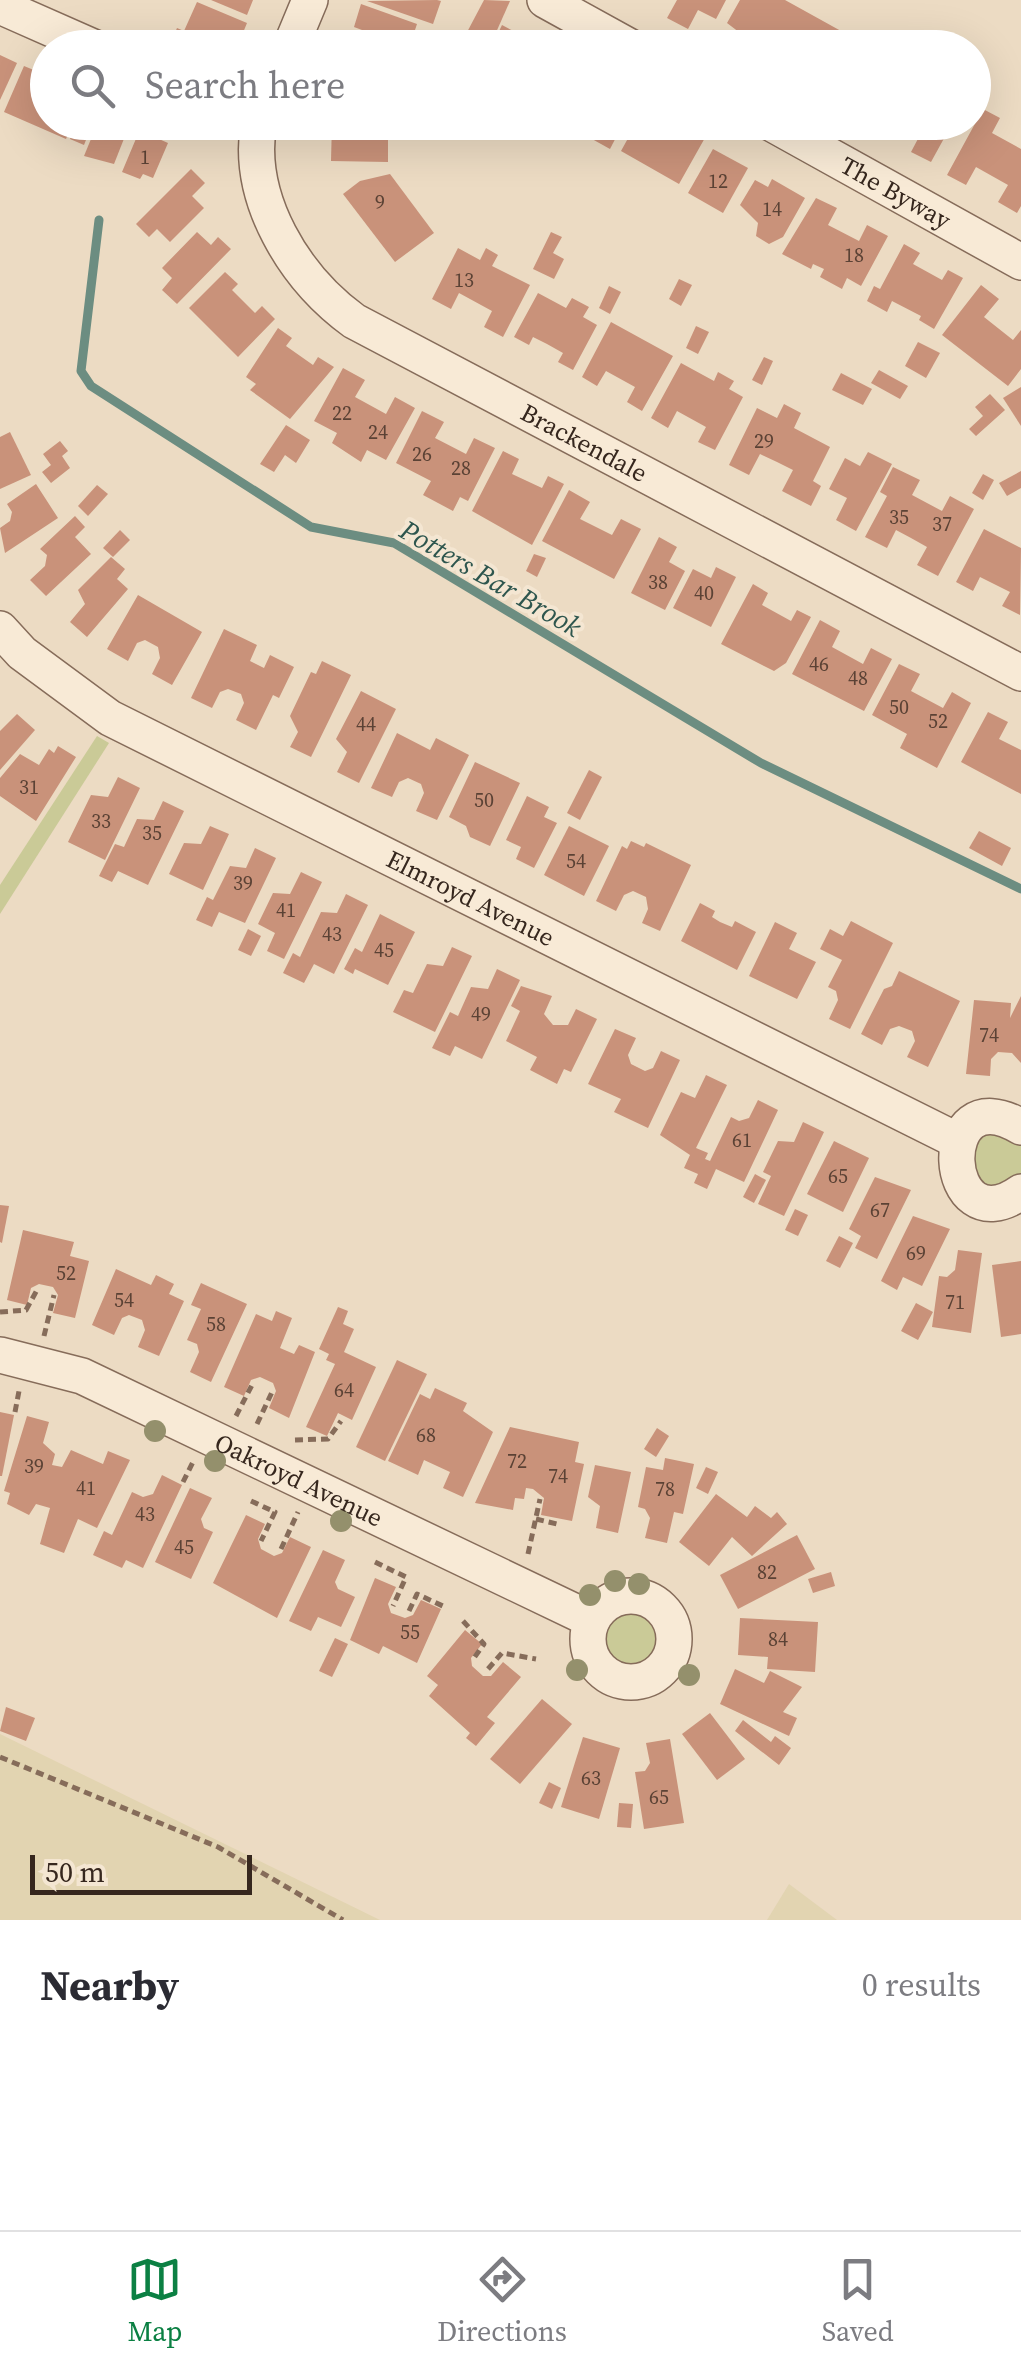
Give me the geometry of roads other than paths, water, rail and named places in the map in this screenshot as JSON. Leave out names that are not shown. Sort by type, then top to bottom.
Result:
[{"type":"street","points":[[298,30],[310,0]]},
{"type":"street","points":[[545,0],[599,30]]},
{"type":"street","points":[[0,6],[54,30]]},
{"type":"street","name":"Brackendale","points":[[260,140],[260,166],[280,234],[297,268],[320,297],[354,322],[1021,673]]},
{"type":"street","name":"The Byway","points":[[801,140],[1021,262]]},
{"type":"street","name":"Elmroyd Avenue","points":[[0,629],[22,653],[110,718],[958,1140]]},
{"type":"street","points":[[1021,1127],[992,1118],[966,1129],[958,1140],[954,1167],[966,1190],[990,1201],[1021,1192]]},
{"type":"street","name":"Oakroyd Avenue","points":[[0,1354],[88,1378],[592,1620]]},
{"type":"waterway","name":"Potters Bar Brook","points":[[99,220],[81,371],[91,386],[311,527],[394,543],[761,763],[1021,889]]}]
